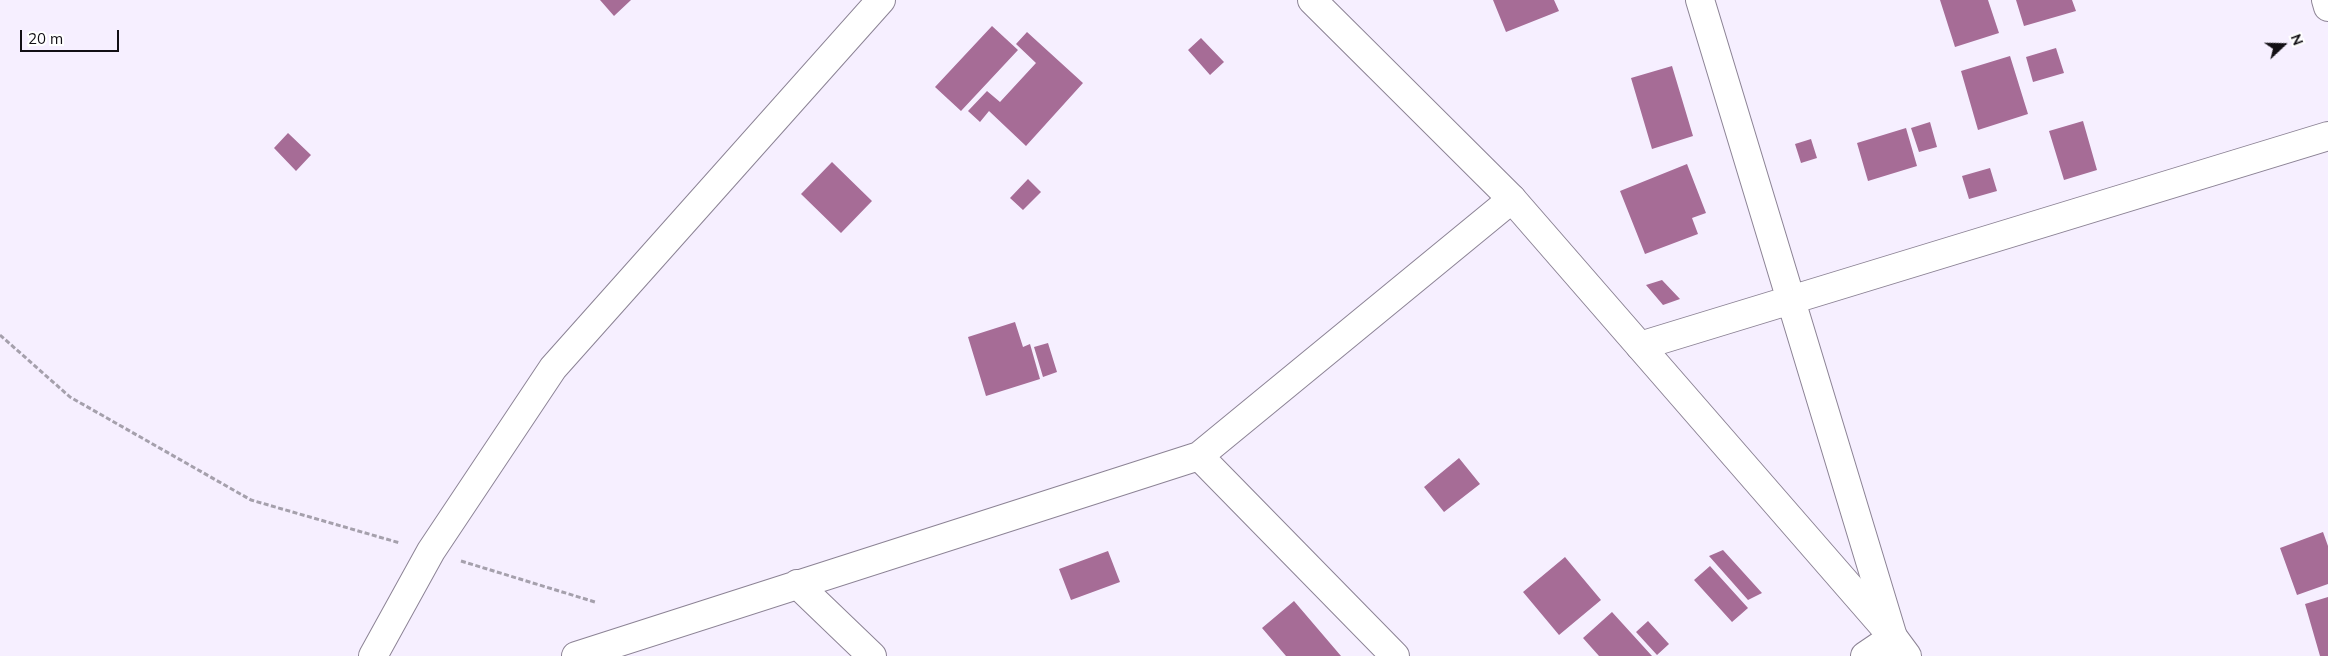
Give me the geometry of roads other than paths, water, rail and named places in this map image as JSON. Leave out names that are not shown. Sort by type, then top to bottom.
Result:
[{"type":"main road","points":[[372,656],[431,551],[553,368],[881,0]]},
{"type":"main road","points":[[1312,0],[1512,199],[1900,646]]},
{"type":"main road","points":[[1700,0],[1791,301],[1900,646]]},
{"type":"main road","points":[[2326,0],[2328,8]]},
{"type":"main road","points":[[1640,346],[2328,136]]},
{"type":"main road","points":[[576,656],[1199,456],[1512,199]]},
{"type":"main road","points":[[1199,456],[1395,656]]},
{"type":"main road","points":[[797,584],[872,656]]},
{"type":"main road","points":[[1865,656],[1900,646]]}]
